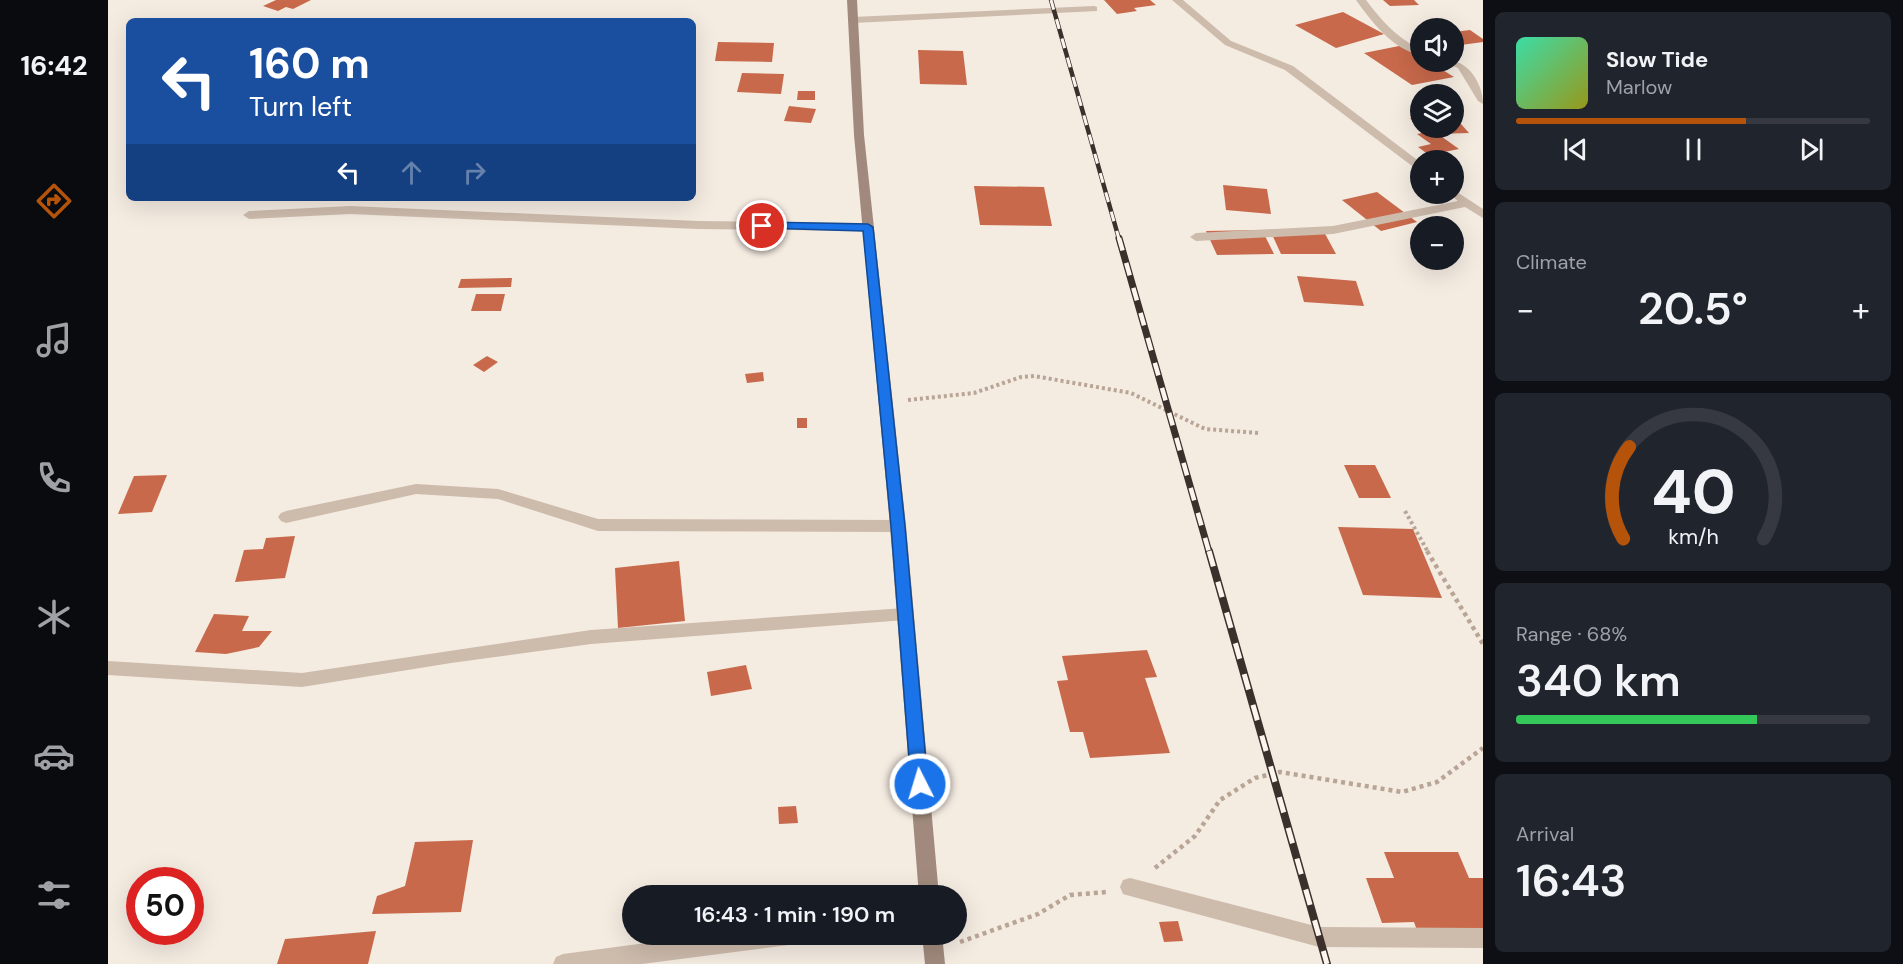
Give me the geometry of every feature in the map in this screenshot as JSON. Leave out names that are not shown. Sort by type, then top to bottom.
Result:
[{"type":"main road","points":[[852,0],[859,135],[898,526],[928,885]]},
{"type":"street","points":[[1177,0],[1228,43],[1289,68],[1410,159]]},
{"type":"street","points":[[1361,0],[1378,23],[1396,40],[1410,47]]},
{"type":"street","points":[[853,20],[1094,9]]},
{"type":"street","points":[[1464,69],[1483,101]]},
{"type":"street","points":[[1196,237],[1333,230],[1466,203],[1483,214]]},
{"type":"street","points":[[249,215],[350,210],[698,225],[868,227]]},
{"type":"street","points":[[286,517],[416,489],[498,494],[598,525],[898,526]]},
{"type":"street","points":[[108,668],[302,680],[451,656],[591,638],[905,614]]},
{"type":"street","points":[[1130,887],[1319,937],[1483,938]]},
{"type":"street","points":[[562,964],[710,945]]},
{"type":"path","points":[[886,401],[930,399],[953,394],[974,393],[1021,377],[1034,376],[1131,393],[1205,429],[1259,433]]},
{"type":"path","points":[[1405,511],[1483,644]]},
{"type":"path","points":[[934,950],[1038,914],[1070,895],[1116,892],[1130,887],[1195,836],[1220,800],[1255,778],[1280,772],[1402,792],[1418,790],[1438,783],[1483,748]]},
{"type":"building","points":[[276,0],[311,0],[293,9],[286,7],[278,11],[263,6]]},
{"type":"building","points":[[1104,0],[1150,0],[1156,5],[1134,8],[1137,11],[1117,14]]},
{"type":"building","points":[[1383,0],[1414,0],[1419,5],[1390,6]]},
{"type":"building","points":[[1343,12],[1384,34],[1336,48],[1295,25]]},
{"type":"building","points":[[1470,30],[1483,39],[1483,42],[1464,45],[1464,31]]},
{"type":"building","points":[[718,42],[774,43],[772,62],[715,61]]},
{"type":"building","points":[[1404,45],[1410,49],[1410,72],[1446,72],[1454,77],[1410,84],[1364,53]]},
{"type":"building","points":[[918,50],[963,51],[967,85],[920,84]]},
{"type":"building","points":[[742,73],[784,74],[781,94],[737,92]]},
{"type":"building","points":[[798,91],[815,91],[815,100],[797,100]]},
{"type":"building","points":[[789,106],[816,109],[811,123],[784,121]]},
{"type":"building","points":[[1423,138],[1444,138],[1459,149],[1422,150],[1418,147],[1431,144]]},
{"type":"building","points":[[1223,185],[1267,189],[1271,214],[1226,210]]},
{"type":"building","points":[[974,186],[1044,187],[1052,226],[980,225]]},
{"type":"building","points":[[1377,192],[1410,217],[1410,224],[1381,231],[1342,200]]},
{"type":"building","points":[[1262,230],[1274,254],[1217,255],[1206,231]]},
{"type":"building","points":[[1270,230],[1323,230],[1336,254],[1281,254]]},
{"type":"building","points":[[1297,276],[1356,281],[1364,306],[1304,302]]},
{"type":"building","points":[[512,278],[511,287],[458,288],[461,279]]},
{"type":"building","points":[[476,294],[505,294],[501,311],[471,311]]},
{"type":"building","points":[[487,356],[498,362],[484,372],[473,365]]},
{"type":"building","points":[[763,372],[764,381],[747,383],[745,374]]},
{"type":"building","points":[[797,418],[807,418],[807,428],[797,428]]},
{"type":"building","points":[[1344,465],[1375,465],[1391,498],[1359,498]]},
{"type":"building","points":[[167,475],[152,512],[118,514],[134,476]]},
{"type":"building","points":[[1338,527],[1413,529],[1442,598],[1363,595]]},
{"type":"building","points":[[295,536],[285,578],[235,582],[244,550],[263,549],[266,538]]},
{"type":"building","points":[[679,561],[685,621],[618,628],[615,568]]},
{"type":"building","points":[[214,614],[249,616],[242,631],[272,631],[259,647],[226,654],[195,652]]},
{"type":"building","points":[[1147,650],[1157,677],[1145,678],[1170,753],[1090,758],[1083,732],[1070,732],[1057,681],[1068,680],[1062,656]]},
{"type":"building","points":[[746,665],[752,689],[711,696],[707,672]]},
{"type":"building","points":[[796,806],[798,823],[779,824],[778,807]]},
{"type":"building","points":[[473,840],[461,912],[372,914],[377,896],[405,886],[415,842]]},
{"type":"building","points":[[1384,852],[1458,852],[1469,878],[1483,878],[1483,938],[1420,939],[1414,922],[1382,923],[1366,878],[1394,878]]},
{"type":"building","points":[[1178,921],[1183,941],[1164,942],[1159,922]]},
{"type":"building","points":[[376,931],[368,964],[277,964],[285,939]]},
{"type":"railway","points":[[1051,0],[1119,239]]},
{"type":"railway","points":[[1119,238],[1209,552]]},
{"type":"railway","points":[[1209,551],[1327,964]]},
{"type":"route","points":[[762,226],[868,227],[898,526],[920,784]]}]
